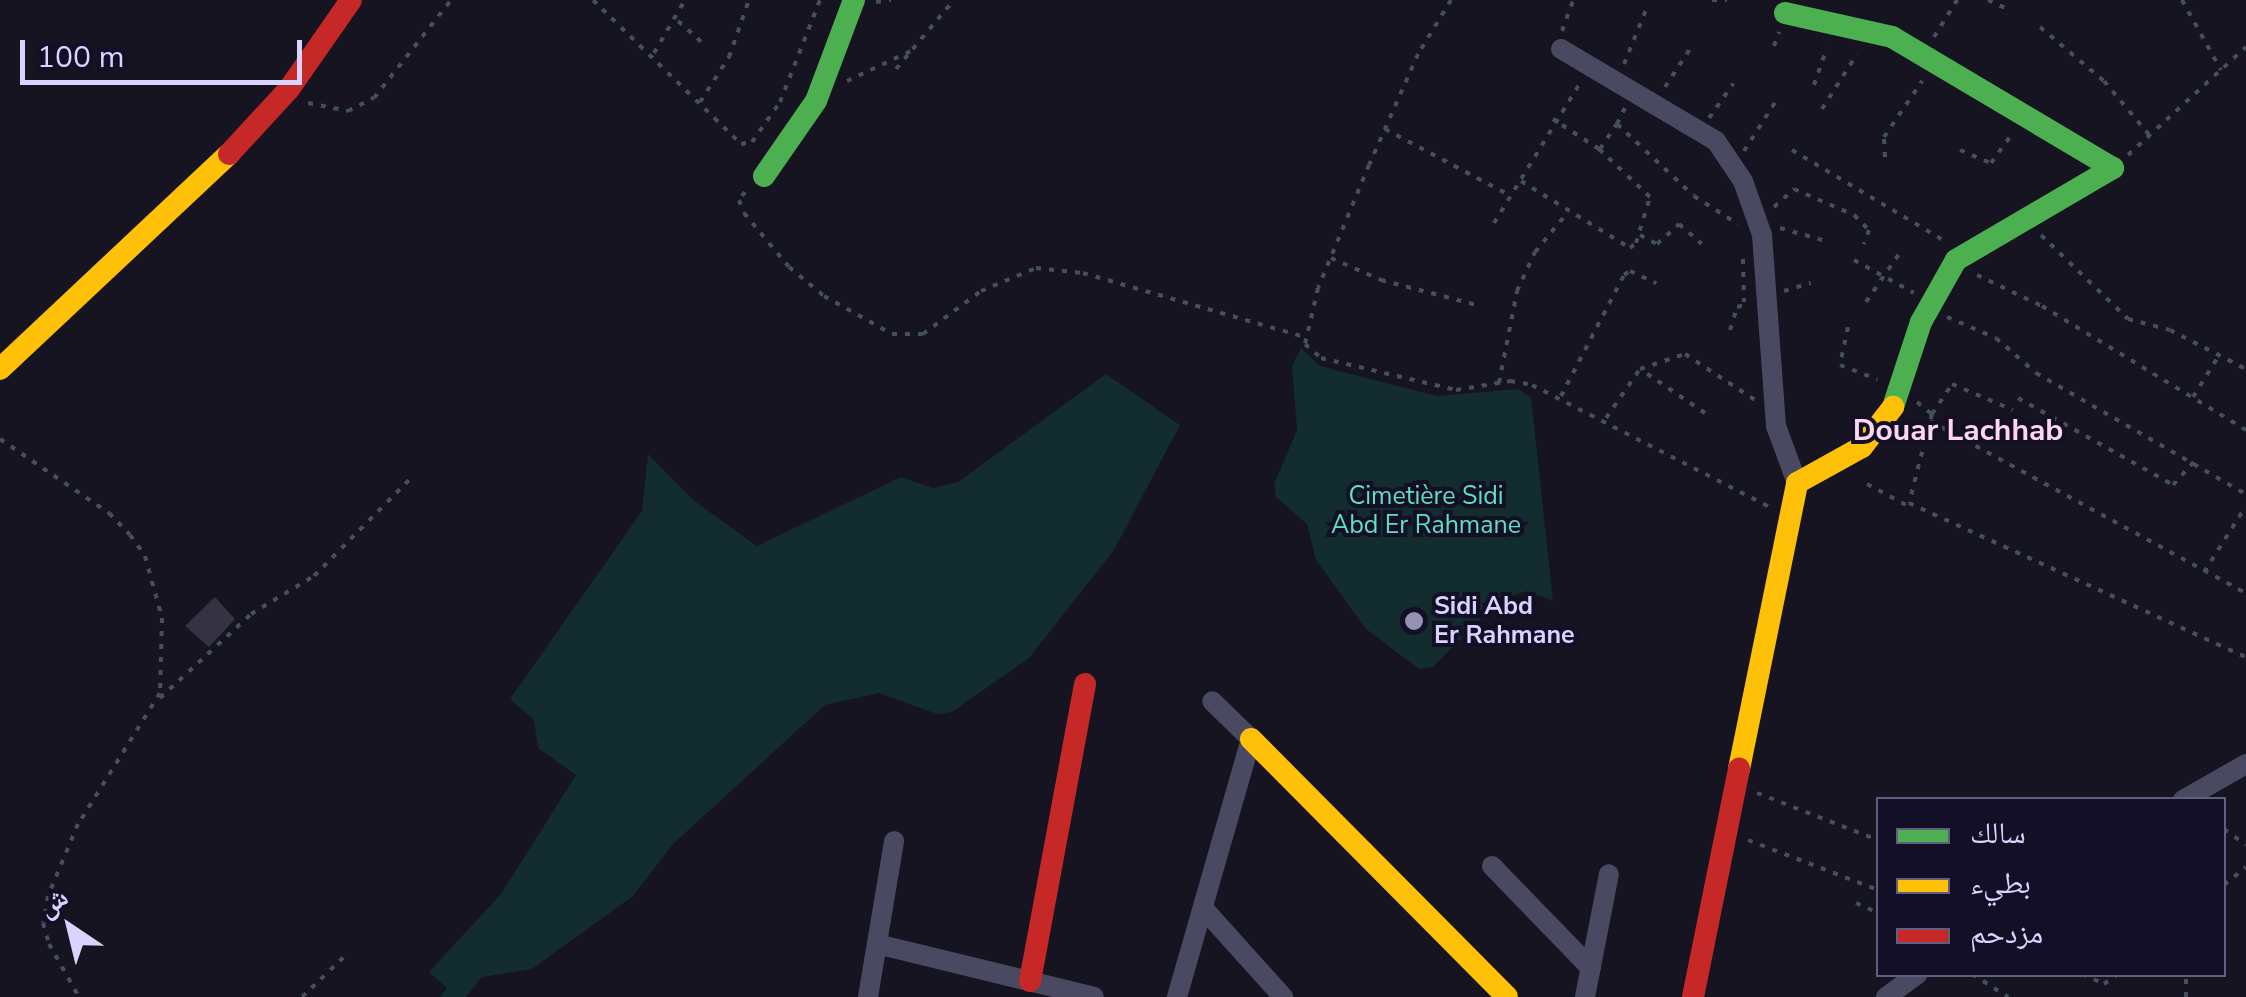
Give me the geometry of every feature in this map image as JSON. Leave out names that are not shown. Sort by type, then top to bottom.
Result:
[{"type":"street","points":[[0,370],[163,221],[284,94],[351,0]]},
{"type":"street","points":[[764,176],[799,132],[823,87],[854,0]]},
{"type":"street","points":[[1785,13],[1871,30],[1930,57],[2113,168],[1959,258],[1929,306],[1891,415],[1862,447],[1797,483]]},
{"type":"street","points":[[1560,49],[1700,130],[1736,169],[1762,235],[1769,292],[1773,407],[1797,483],[1693,997]]},
{"type":"street","points":[[1030,981],[1084,684]]},
{"type":"street","points":[[1212,702],[1507,997]]},
{"type":"street","points":[[1177,997],[1251,739]]},
{"type":"street","points":[[2188,797],[2246,764]]},
{"type":"street","points":[[868,997],[894,841]]},
{"type":"street","points":[[1492,866],[1591,968]]},
{"type":"street","points":[[1585,997],[1610,874]]},
{"type":"street","points":[[1203,908],[1284,997]]},
{"type":"street","points":[[877,944],[1094,997]]},
{"type":"street","points":[[1886,997],[1914,977]]},
{"type":"path","points":[[284,94],[328,112],[348,111],[374,98],[450,0]]},
{"type":"path","points":[[593,0],[654,53],[741,144],[752,142],[793,76],[820,0]]},
{"type":"path","points":[[654,53],[678,21],[685,0]]},
{"type":"path","points":[[700,102],[729,58],[750,0]]},
{"type":"path","points":[[896,69],[954,0]]},
{"type":"path","points":[[1451,0],[1385,129],[1331,258],[1305,344],[1321,358],[1456,390],[1499,383],[1532,385],[1606,418],[1790,519]]},
{"type":"path","points":[[1560,49],[1574,0]]},
{"type":"path","points":[[1712,0],[1726,0]]},
{"type":"path","points":[[1885,157],[1884,137],[1957,0]]},
{"type":"path","points":[[1988,0],[2006,9]]},
{"type":"path","points":[[2182,0],[2222,72]]},
{"type":"path","points":[[1610,78],[1626,60],[1646,7]]},
{"type":"path","points":[[678,21],[705,45]]},
{"type":"path","points":[[1814,86],[1837,21]]},
{"type":"path","points":[[2040,27],[2104,81],[2151,137]]},
{"type":"path","points":[[1822,109],[1871,30]]},
{"type":"path","points":[[2113,168],[2246,47]]},
{"type":"path","points":[[1654,104],[1690,49]]},
{"type":"path","points":[[823,87],[911,51]]},
{"type":"path","points":[[1494,223],[1554,119],[1592,67]]},
{"type":"path","points":[[1700,130],[1733,84]]},
{"type":"path","points":[[1600,149],[1635,92]]},
{"type":"path","points":[[1736,169],[1776,101]]},
{"type":"path","points":[[1960,150],[1991,163],[2025,113]]},
{"type":"path","points":[[1520,181],[1630,248],[1640,235],[1650,197],[1600,149],[1554,119]]},
{"type":"path","points":[[1617,124],[1694,196],[1762,235],[1785,228],[1826,240]]},
{"type":"path","points":[[1385,129],[1511,196]]},
{"type":"path","points":[[1792,150],[1959,258],[2246,430]]},
{"type":"path","points":[[764,176],[739,200],[744,213],[824,296],[892,334],[923,334],[981,292],[1036,268],[1083,273],[1306,337]]},
{"type":"path","points":[[1762,235],[1783,193],[1794,189],[1854,215],[1869,230],[1864,244]]},
{"type":"path","points":[[1499,383],[1518,290],[1534,252],[1569,211]]},
{"type":"path","points":[[2023,218],[2128,318],[2170,330],[2246,369]]},
{"type":"path","points":[[1640,235],[1657,244],[1678,224],[1702,244]]},
{"type":"path","points":[[1866,302],[1901,251]]},
{"type":"path","points":[[1730,330],[1744,302],[1744,254]]},
{"type":"path","points":[[1331,258],[1381,280],[1477,305]]},
{"type":"path","points":[[1854,260],[1929,306],[1996,338],[2036,372],[2246,494]]},
{"type":"path","points":[[1560,396],[1624,275],[1630,271],[1656,283]]},
{"type":"path","points":[[1769,292],[1811,283]]},
{"type":"path","points":[[1744,302],[1769,316]]},
{"type":"path","points":[[1848,327],[1840,365],[1899,391],[1932,414]]},
{"type":"path","points":[[1606,418],[1640,370],[1684,354],[1773,407]]},
{"type":"path","points":[[2193,398],[2218,356]]},
{"type":"path","points":[[1640,370],[1705,412]]},
{"type":"path","points":[[1918,509],[1906,499],[1932,414],[1952,384],[2013,410]]},
{"type":"path","points":[[2018,398],[2173,485],[2194,462]]},
{"type":"path","points":[[1930,422],[2246,593]]},
{"type":"path","points":[[0,439],[109,513],[145,556],[162,618],[156,701]]},
{"type":"path","points":[[80,997],[43,924],[48,896],[78,824],[156,701],[251,614],[314,576],[410,479]]},
{"type":"path","points":[[1867,484],[1918,509],[2010,544],[2246,657]]},
{"type":"path","points":[[2204,572],[2246,506]]},
{"type":"path","points":[[1735,784],[1876,839]]},
{"type":"path","points":[[1724,832],[1876,889]]},
{"type":"path","points":[[2226,883],[2246,867]]},
{"type":"path","points":[[1856,903],[1876,912]]},
{"type":"path","points":[[302,997],[347,954]]},
{"type":"path","points":[[1977,977],[2008,997]]},
{"type":"path","points":[[2089,977],[2104,984],[2114,977]]},
{"type":"green space","name":"Cimetière Sidi Abd Er Rahmane","points":[[1301,348],[1320,366],[1437,396],[1518,389],[1531,397],[1553,601],[1528,591],[1500,599],[1433,667],[1419,669],[1366,629],[1316,560],[1307,524],[1276,497],[1274,484],[1297,430],[1292,366]]},
{"type":"green space","points":[[1106,374],[1180,425],[1114,550],[1029,658],[952,712],[937,714],[879,693],[825,705],[673,844],[633,896],[532,969],[482,977],[466,997],[440,997],[447,988],[429,972],[501,894],[576,775],[538,748],[534,720],[510,699],[642,511],[648,454],[693,500],[757,546],[901,477],[933,488],[958,482]]},
{"type":"building","points":[[215,597],[235,619],[209,647],[185,626]]},
{"type":"traffic: fast","points":[[764,176],[816,101],[854,0]]},
{"type":"traffic: fast","points":[[1785,13],[1892,37],[2113,168],[1956,260],[1921,322],[1893,407]]},
{"type":"traffic: slow","points":[[0,369],[229,154]]},
{"type":"traffic: slow","points":[[1739,769],[1797,483],[1862,447],[1893,407]]},
{"type":"traffic: slow","points":[[1251,739],[1507,997]]},
{"type":"traffic: jam","points":[[229,154],[289,89],[351,0]]},
{"type":"traffic: jam","points":[[1030,981],[1085,684]]},
{"type":"traffic: jam","points":[[1693,997],[1739,769]]},
{"type":"place","name":"Sidi Abd Er Rahmane","points":[[1414,621]]},
{"type":"district","name":"Douar Lachhab","points":[[1958,431]]}]
